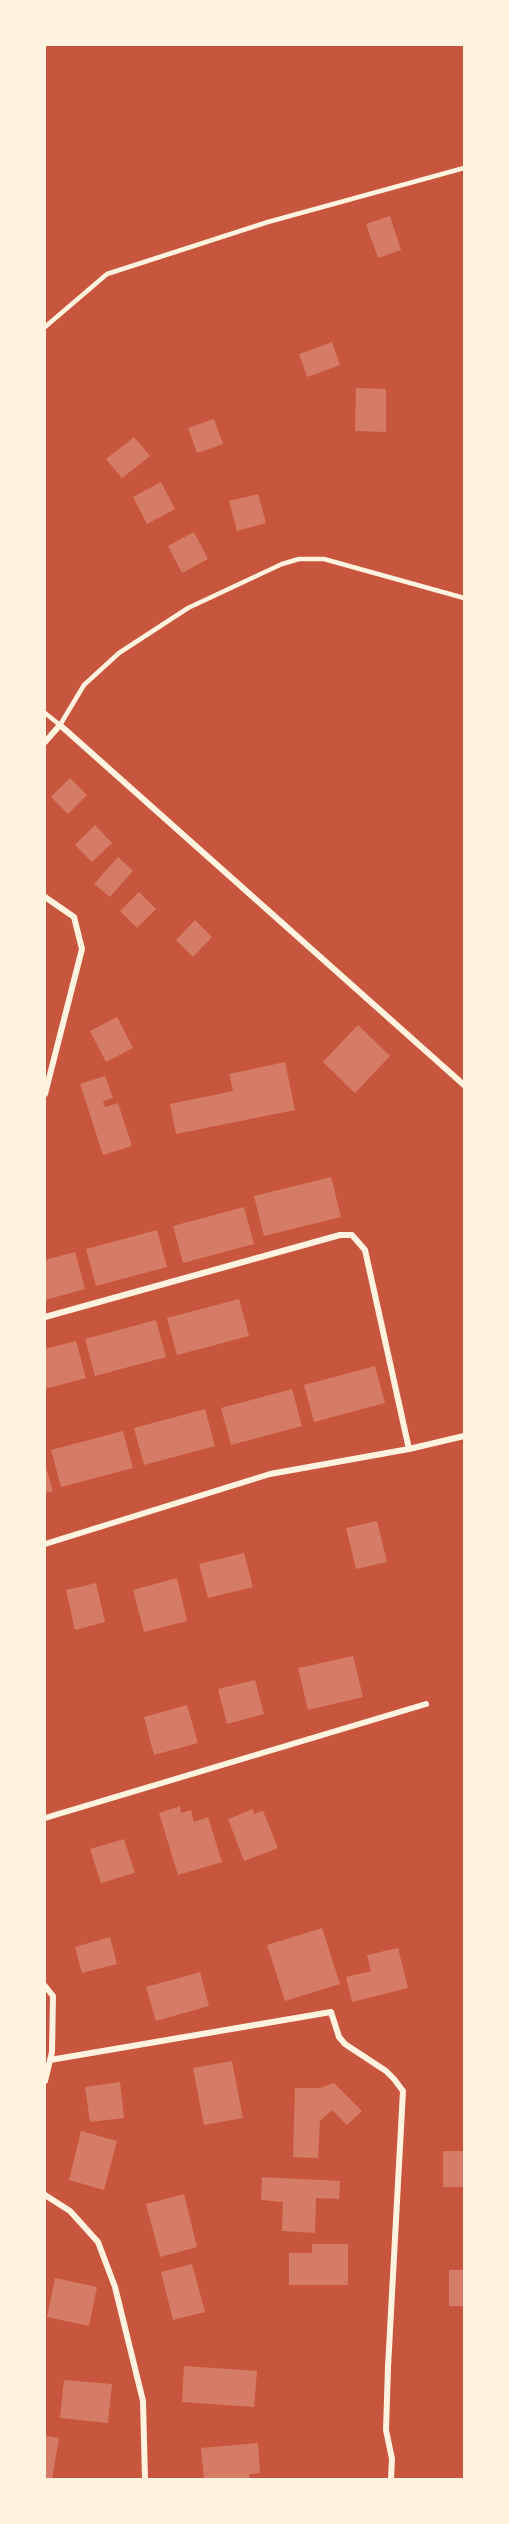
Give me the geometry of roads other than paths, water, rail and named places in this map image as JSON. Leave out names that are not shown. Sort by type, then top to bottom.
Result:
[{"type":"street","points":[[45,742],[60,725],[464,1085]]},
{"type":"street","points":[[45,897],[74,917],[82,950],[45,1094]]},
{"type":"street","points":[[45,1317],[340,1234],[352,1235],[365,1250],[409,1449]]},
{"type":"street","points":[[45,1544],[270,1474],[409,1449],[464,1436]]},
{"type":"street","points":[[45,1818],[426,1704]]},
{"type":"street","points":[[45,1986],[53,1996],[50,2060],[45,2081]]},
{"type":"street","points":[[50,2060],[331,2012],[339,2037],[345,2044],[386,2071],[404,2091],[387,2398],[386,2430],[392,2459],[391,2479]]},
{"type":"street","points":[[45,2195],[70,2211],[98,2242],[115,2287],[143,2401],[145,2479]]},
{"type":"lane","points":[[45,327],[107,274],[268,222],[464,168]]},
{"type":"lane","points":[[45,713],[60,725],[84,685],[119,653],[188,608],[282,564],[299,559],[324,559],[464,598]]}]
